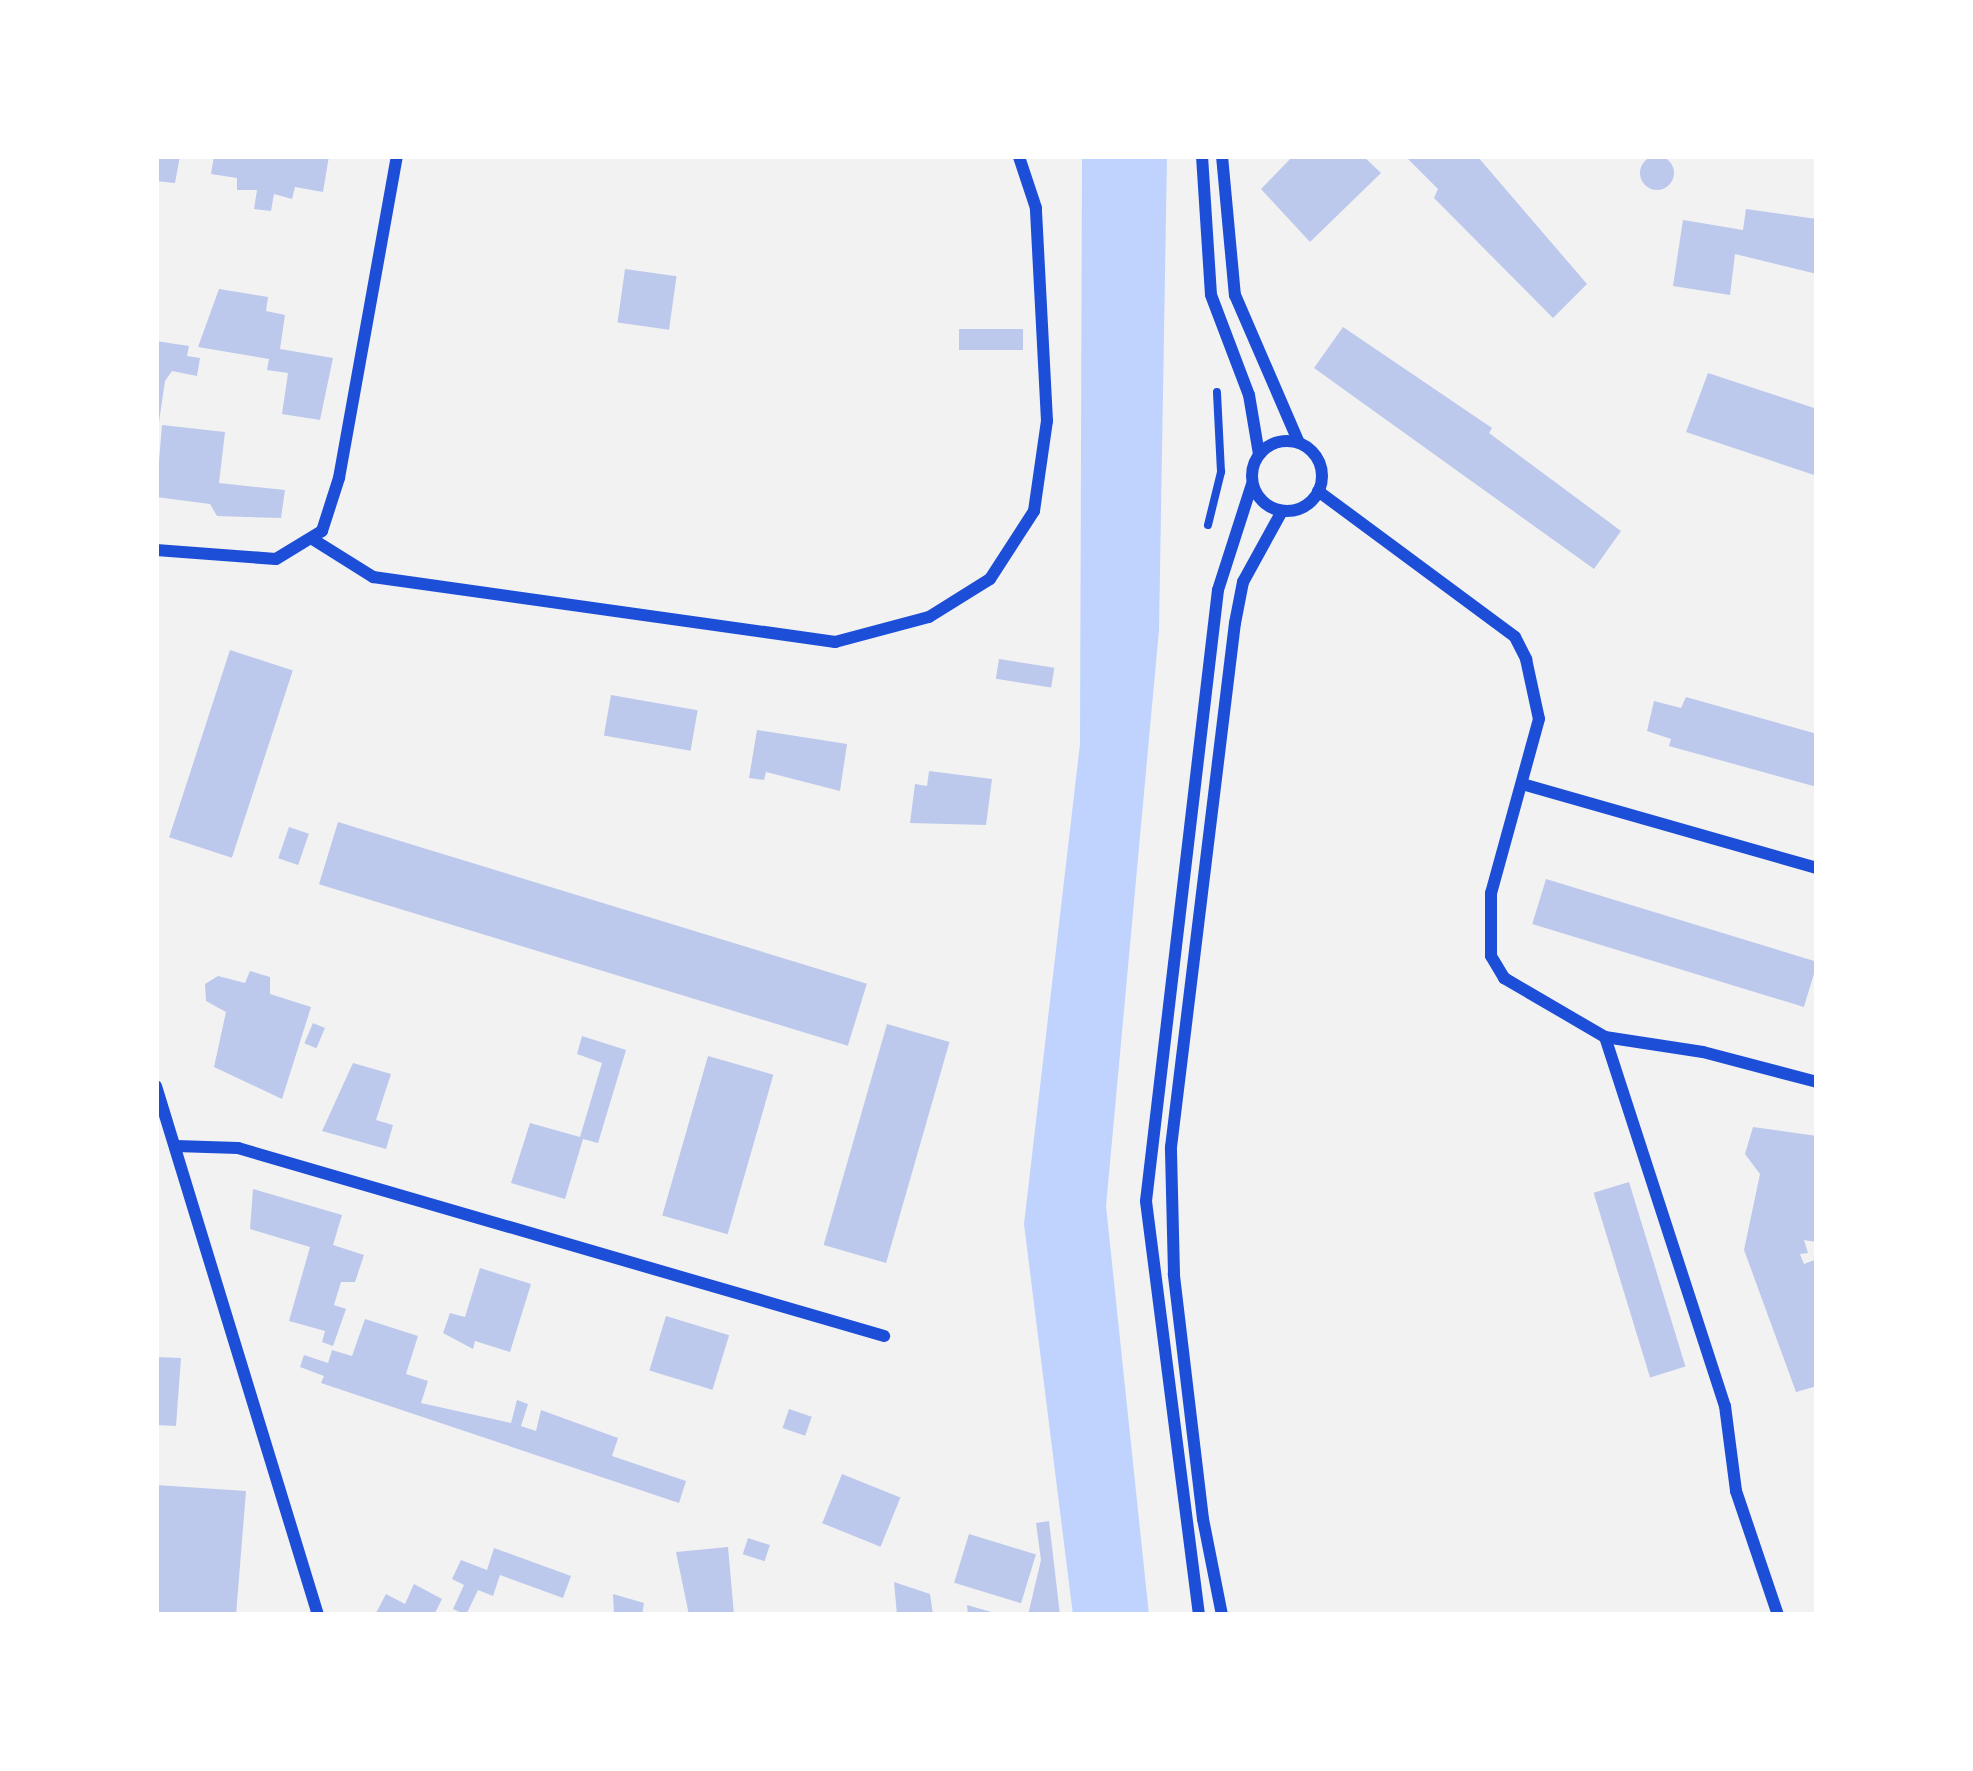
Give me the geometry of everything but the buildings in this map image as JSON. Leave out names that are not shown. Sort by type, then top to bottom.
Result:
[{"type":"street","points":[[156,550],[261,560],[314,540],[331,514],[397,156]]},
{"type":"street","points":[[1199,1615],[1146,1201],[1218,590],[1259,454],[1249,395],[1211,295],[1202,156]]},
{"type":"street","points":[[1222,156],[1235,295],[1299,443],[1321,468],[1318,491],[1304,506],[1282,511],[1263,502],[1252,484]]},
{"type":"street","points":[[314,540],[373,577],[836,642],[929,617],[989,579],[1034,511],[1047,421],[1036,208],[1019,157]]},
{"type":"street","points":[[1259,454],[1277,442],[1299,443]]},
{"type":"street","points":[[1318,491],[1515,638],[1538,690],[1522,784],[1490,893],[1491,956],[1504,978],[1605,1037],[1703,1052],[1817,1082]]},
{"type":"street","points":[[1222,1615],[1203,1520],[1174,1274],[1172,1147],[1235,623],[1244,582],[1282,511]]},
{"type":"street","points":[[1522,784],[1817,868]]},
{"type":"street","points":[[1605,1037],[1725,1406],[1736,1491],[1778,1615]]},
{"type":"street","points":[[156,1086],[318,1615]]},
{"type":"street","points":[[176,1146],[238,1148],[884,1336]]},
{"type":"water","points":[[1082,156],[1167,156],[1159,630],[1106,1206],[1149,1615],[1073,1615],[1024,1224],[1080,744]]}]
